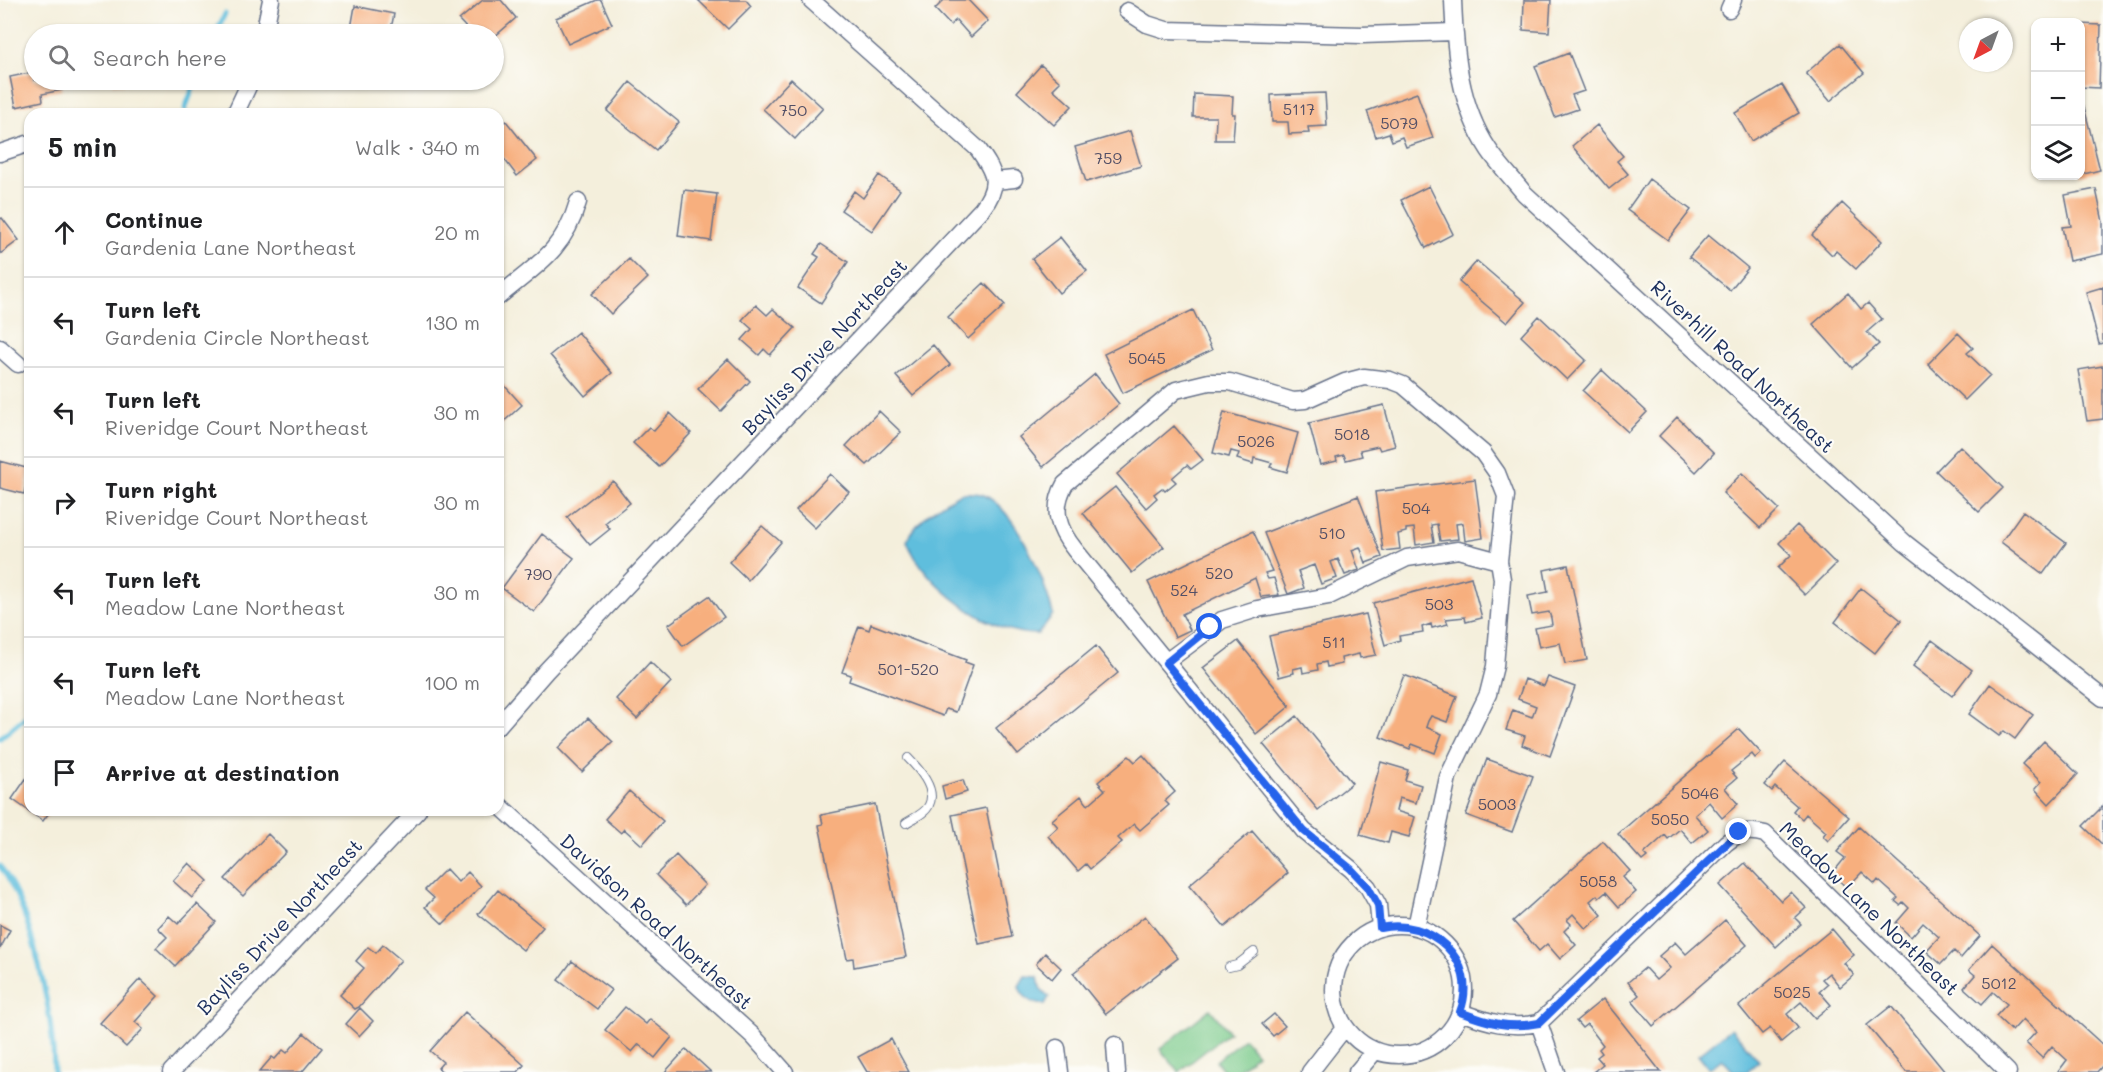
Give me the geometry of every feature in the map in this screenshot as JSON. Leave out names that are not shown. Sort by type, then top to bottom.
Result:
[{"type":"street","points":[[266,24],[271,0]]},
{"type":"street","points":[[812,0],[978,149],[988,163],[995,181],[1014,179]]},
{"type":"street","name":"Riverhill Road Northeast","points":[[1453,0],[1458,76],[1470,115],[1489,151],[1524,193],[1905,543],[2103,698]]},
{"type":"street","points":[[1126,11],[1147,24],[1166,30],[1339,35],[1454,32]]},
{"type":"street","points":[[238,108],[246,90]]},
{"type":"street","points":[[0,153],[24,145]]},
{"type":"street","name":"Bayliss Drive Northeast","points":[[504,719],[546,671],[982,209],[993,194],[995,181]]},
{"type":"street","points":[[504,292],[561,243],[572,224],[578,202]]},
{"type":"street","points":[[0,348],[18,364]]},
{"type":"street","points":[[1380,928],[1378,905],[1368,887],[1351,869],[1304,831],[1064,537],[1056,510],[1059,495],[1065,484],[1176,390],[1209,382],[1230,382],[1293,400],[1305,400],[1345,382],[1374,377],[1403,385],[1484,453],[1497,473],[1506,496],[1499,561],[1502,579],[1495,666],[1488,693],[1448,777],[1416,927]]},
{"type":"street","points":[[1166,663],[1222,620],[1257,609],[1329,596],[1407,558],[1458,550],[1499,561]]},
{"type":"street","name":"Davidson Road Northeast","points":[[504,809],[753,1036],[785,1072]]},
{"type":"street","name":"Bayliss Drive Northeast","points":[[171,1072],[412,816]]},
{"type":"street","name":"Meadow Lane Northeast","points":[[1539,1023],[1726,843],[1739,832],[1751,830],[1765,834],[2008,1072]]},
{"type":"street","points":[[1395,925],[1416,927],[1434,935],[1449,949],[1460,966],[1464,985],[1460,1012],[1455,1024],[1443,1039],[1427,1049],[1409,1055],[1390,1055],[1375,1051],[1355,1039],[1346,1027],[1334,1000],[1334,978],[1342,958],[1356,941],[1380,928],[1395,925]]},
{"type":"street","points":[[1460,1012],[1494,1025],[1522,1026],[1539,1023],[1556,1072]]},
{"type":"street","points":[[1310,1072],[1346,1027]]},
{"type":"street","points":[[1115,1045],[1117,1072]]},
{"type":"street","points":[[1057,1048],[1060,1072]]},
{"type":"street","points":[[1357,1072],[1375,1051]]},
{"type":"lane","points":[[906,823],[929,805],[930,798],[925,778],[908,758]]},
{"type":"lane","points":[[1229,967],[1237,965],[1254,952]]},
{"type":"green space","points":[[1210,1009],[1229,1032],[1179,1072],[1160,1049]]},
{"type":"green space","points":[[1244,1038],[1257,1054],[1235,1072],[1225,1072],[1216,1061]]},
{"type":"water","points":[[961,493],[982,494],[996,504],[1008,516],[1028,548],[1053,614],[1038,634],[1020,632],[980,617],[943,590],[915,557],[907,541],[917,525],[945,502]]},
{"type":"water","points":[[1025,976],[1038,977],[1040,988],[1049,997],[1045,1004],[1033,1002],[1023,994],[1019,986]]},
{"type":"water","points":[[1731,1028],[1759,1061],[1746,1072],[1734,1072],[1722,1059],[1709,1069],[1698,1055]]},
{"type":"building","points":[[483,0],[501,0],[516,18],[504,28],[504,24],[463,24],[459,20]]},
{"type":"building","points":[[601,0],[612,24],[568,44],[556,18]]},
{"type":"building","points":[[698,0],[746,0],[751,6],[728,29]]},
{"type":"building","points":[[944,0],[968,0],[988,21],[971,37],[956,20],[950,25],[935,9]]},
{"type":"building","points":[[1524,0],[1551,0],[1549,32],[1523,30]]},
{"type":"building","points":[[355,6],[394,14],[392,24],[352,24]]},
{"type":"building","points":[[2085,24],[2101,25],[2099,88],[2085,87]]},
{"type":"building","points":[[1840,44],[1864,73],[1830,101],[1806,73]]},
{"type":"building","points":[[1569,53],[1584,91],[1572,95],[1578,109],[1555,117],[1535,66]]},
{"type":"building","points":[[1041,65],[1060,82],[1053,89],[1072,106],[1054,125],[1017,92]]},
{"type":"building","points":[[24,74],[24,90],[62,90],[42,94],[43,101],[16,107],[10,77]]},
{"type":"building","points":[[791,79],[823,108],[795,139],[763,109]]},
{"type":"building","points":[[630,82],[679,122],[656,150],[607,111]]},
{"type":"building","points":[[1782,85],[1799,113],[1751,141],[1735,113]]},
{"type":"building","points":[[1325,93],[1327,126],[1308,127],[1309,133],[1289,134],[1288,122],[1272,122],[1271,95]]},
{"type":"building","points":[[1417,93],[1433,138],[1406,147],[1402,137],[1392,141],[1389,133],[1376,137],[1367,111]]},
{"type":"building","points":[[1194,94],[1233,96],[1232,114],[1235,114],[1233,140],[1215,140],[1216,117],[1193,117]]},
{"type":"building","points":[[2085,111],[2100,170],[2085,174]]},
{"type":"building","points":[[506,121],[537,160],[517,176],[504,159],[504,122]]},
{"type":"building","points":[[1597,125],[1623,156],[1617,161],[1628,174],[1609,189],[1572,146]]},
{"type":"building","points":[[1130,131],[1141,166],[1086,182],[1075,147]]},
{"type":"building","points":[[879,175],[900,190],[872,231],[841,210],[854,191],[863,198]]},
{"type":"building","points":[[1649,179],[1691,210],[1668,240],[1627,210]]},
{"type":"building","points":[[1429,186],[1453,234],[1426,248],[1401,200]]},
{"type":"building","points":[[2096,189],[2103,222],[2103,254],[2069,261],[2062,227],[2071,226],[2065,195]]},
{"type":"building","points":[[684,190],[717,194],[711,241],[678,236]]},
{"type":"building","points":[[1842,203],[1882,241],[1856,269],[1836,251],[1832,255],[1812,235]]},
{"type":"building","points":[[2,218],[19,240],[0,254],[0,219]]},
{"type":"building","points":[[1708,235],[1748,268],[1730,290],[1689,257]]},
{"type":"building","points":[[1060,237],[1087,271],[1059,293],[1032,259]]},
{"type":"building","points":[[821,244],[848,262],[821,303],[798,288],[819,257],[814,254]]},
{"type":"building","points":[[629,259],[648,278],[611,314],[592,294]]},
{"type":"building","points":[[1477,261],[1525,302],[1507,323],[1459,282]]},
{"type":"building","points":[[984,283],[1005,305],[968,339],[948,317]]},
{"type":"building","points":[[2103,287],[2103,343],[2099,344],[2086,292]]},
{"type":"building","points":[[1848,293],[1861,309],[1868,303],[1882,319],[1867,332],[1879,344],[1852,368],[1813,324]]},
{"type":"building","points":[[756,305],[767,315],[773,309],[795,328],[770,355],[764,349],[759,355],[742,340],[752,329],[742,320]]},
{"type":"building","points":[[1193,310],[1212,350],[1123,393],[1104,354]]},
{"type":"building","points":[[1539,316],[1586,360],[1567,380],[1521,336]]},
{"type":"building","points":[[578,332],[612,373],[585,396],[550,355]]},
{"type":"building","points":[[1958,333],[1973,348],[1967,353],[1990,375],[1965,400],[1928,364]]},
{"type":"building","points":[[933,345],[950,365],[913,396],[896,376]]},
{"type":"building","points":[[728,359],[750,381],[721,411],[698,389]]},
{"type":"building","points":[[2103,366],[2103,419],[2087,421],[2078,370]]},
{"type":"building","points":[[1602,370],[1647,412],[1628,432],[1583,391]]},
{"type":"building","points":[[1095,374],[1119,404],[1043,467],[1019,437]]},
{"type":"building","points":[[504,385],[522,405],[504,422]]},
{"type":"building","points":[[1384,405],[1395,446],[1380,450],[1378,446],[1360,450],[1362,456],[1346,460],[1344,455],[1336,457],[1337,461],[1320,465],[1309,423]]},
{"type":"building","points":[[879,411],[901,432],[867,465],[846,446]]},
{"type":"building","points":[[1224,412],[1298,433],[1287,472],[1270,467],[1272,463],[1254,458],[1253,464],[1237,459],[1239,453],[1231,451],[1229,457],[1213,453]]},
{"type":"building","points":[[670,413],[691,433],[659,467],[633,443],[649,427],[654,431]]},
{"type":"building","points":[[1677,417],[1714,453],[1696,472],[1659,436]]},
{"type":"building","points":[[1174,426],[1203,460],[1191,469],[1187,465],[1172,478],[1176,482],[1165,491],[1162,488],[1154,494],[1157,498],[1146,508],[1117,474]]},
{"type":"building","points":[[1960,446],[2003,488],[1979,512],[1936,471]]},
{"type":"building","points":[[0,461],[24,467],[24,494],[0,488]]},
{"type":"building","points":[[1742,473],[1779,509],[1760,528],[1723,493]]},
{"type":"building","points":[[830,474],[849,492],[815,528],[796,510]]},
{"type":"building","points":[[1475,479],[1483,538],[1465,541],[1463,523],[1456,524],[1458,539],[1440,541],[1437,524],[1431,525],[1434,542],[1416,545],[1414,528],[1406,529],[1406,532],[1398,534],[1400,549],[1383,551],[1375,492]]},
{"type":"building","points":[[613,481],[630,503],[605,523],[610,529],[590,545],[567,517]]},
{"type":"building","points":[[1115,487],[1164,547],[1132,573],[1083,513]]},
{"type":"building","points":[[1358,496],[1382,557],[1366,563],[1360,547],[1352,550],[1359,570],[1345,575],[1338,559],[1331,562],[1337,578],[1321,584],[1314,565],[1298,571],[1304,588],[1288,594],[1264,533]]},
{"type":"building","points":[[2023,511],[2066,543],[2043,574],[2001,542]]},
{"type":"building","points":[[1797,525],[1836,564],[1805,595],[1778,568],[1791,555],[1779,543]]},
{"type":"building","points":[[762,526],[781,542],[748,580],[729,562]]},
{"type":"building","points":[[1253,531],[1272,571],[1265,573],[1268,579],[1274,578],[1279,595],[1261,597],[1255,578],[1182,614],[1190,630],[1175,637],[1148,582]]},
{"type":"building","points":[[542,534],[574,558],[534,612],[504,590],[504,585]]},
{"type":"building","points":[[1568,565],[1587,660],[1565,664],[1560,643],[1539,647],[1535,628],[1552,625],[1551,618],[1549,612],[1532,615],[1528,596],[1548,592],[1544,570]]},
{"type":"building","points":[[1471,577],[1482,618],[1466,622],[1465,617],[1446,619],[1448,624],[1432,628],[1431,624],[1422,627],[1423,632],[1399,636],[1400,640],[1385,645],[1373,603]]},
{"type":"building","points":[[1861,588],[1901,620],[1875,653],[1835,622]]},
{"type":"building","points":[[709,596],[724,617],[683,646],[668,625]]},
{"type":"building","points":[[1366,614],[1376,655],[1360,658],[1359,654],[1341,658],[1342,664],[1327,667],[1326,662],[1317,664],[1318,670],[1303,673],[1302,667],[1293,669],[1294,673],[1279,677],[1269,636]]},
{"type":"building","points":[[871,624],[966,660],[965,662],[973,665],[956,712],[946,709],[943,716],[849,681],[851,675],[842,672],[859,626],[869,630]]},
{"type":"building","points":[[1932,640],[1972,670],[1952,696],[1913,666]]},
{"type":"building","points":[[1238,641],[1290,706],[1256,734],[1203,668]]},
{"type":"building","points":[[1096,646],[1118,673],[1018,755],[996,728]]},
{"type":"building","points":[[650,662],[671,682],[637,719],[616,699]]},
{"type":"building","points":[[1404,675],[1457,696],[1447,722],[1431,716],[1428,721],[1426,727],[1442,734],[1435,753],[1412,744],[1410,749],[1380,737]]},
{"type":"building","points":[[1548,677],[1575,687],[1550,756],[1522,745],[1525,736],[1506,730],[1513,710],[1532,717],[1536,706],[1518,699],[1525,679],[1544,686]]},
{"type":"building","points":[[1990,684],[2033,715],[2015,739],[2004,731],[1999,736],[1969,714]]},
{"type":"building","points":[[1297,716],[1352,783],[1318,810],[1263,744]]},
{"type":"building","points":[[588,718],[613,742],[582,772],[558,748]]},
{"type":"building","points":[[1739,729],[1761,753],[1755,758],[1752,754],[1731,771],[1737,778],[1725,788],[1738,804],[1722,818],[1709,802],[1695,815],[1708,830],[1692,843],[1680,829],[1668,839],[1665,835],[1644,854],[1647,857],[1642,861],[1618,834]]},
{"type":"building","points":[[2044,741],[2078,774],[2049,804],[2035,789],[2041,782],[2022,764]]},
{"type":"building","points":[[1143,755],[1175,792],[1165,801],[1169,805],[1140,830],[1134,824],[1118,838],[1122,842],[1090,869],[1086,864],[1078,871],[1048,836],[1058,827],[1052,820],[1081,796],[1088,805],[1105,790],[1098,782],[1129,756],[1135,762]]},
{"type":"building","points":[[1487,759],[1533,776],[1512,832],[1466,815]]},
{"type":"building","points":[[1381,762],[1408,770],[1405,780],[1421,785],[1416,803],[1399,798],[1396,811],[1415,817],[1409,837],[1391,832],[1388,843],[1360,835]]},
{"type":"building","points":[[1785,762],[1849,817],[1828,841],[1823,836],[1826,832],[1806,814],[1802,819],[1793,811],[1797,806],[1775,787],[1772,791],[1765,785]]},
{"type":"building","points":[[963,780],[967,792],[945,799],[942,786]]},
{"type":"building","points":[[24,782],[24,808],[12,799]]},
{"type":"building","points":[[629,791],[663,821],[642,845],[624,829],[621,833],[605,819]]},
{"type":"building","points":[[875,804],[906,957],[854,967],[853,958],[847,959],[819,825],[823,824],[821,815]]},
{"type":"building","points":[[2103,806],[2103,845],[2083,826]]},
{"type":"building","points":[[986,808],[1012,937],[979,944],[952,815]]},
{"type":"building","points":[[36,816],[47,816],[43,821]]},
{"type":"building","points":[[1859,827],[1980,936],[1961,958],[1954,951],[1941,964],[1926,951],[1939,937],[1923,923],[1911,937],[1896,923],[1909,908],[1903,902],[1900,905],[1895,901],[1898,898],[1878,880],[1875,884],[1862,872],[1847,888],[1832,874],[1845,858],[1837,852]]},
{"type":"building","points":[[1252,831],[1288,873],[1225,927],[1189,885]]},
{"type":"building","points":[[268,834],[286,852],[243,896],[225,879]]},
{"type":"building","points":[[1603,841],[1630,871],[1623,877],[1636,892],[1619,907],[1606,892],[1599,898],[1597,895],[1590,901],[1602,915],[1586,929],[1573,914],[1567,920],[1571,924],[1564,931],[1576,945],[1560,959],[1547,944],[1539,951],[1513,921]]},
{"type":"building","points":[[676,855],[705,885],[686,905],[656,875]]},
{"type":"building","points":[[189,863],[208,881],[192,898],[173,881]]},
{"type":"building","points":[[1745,863],[1781,901],[1791,892],[1806,908],[1795,918],[1801,924],[1776,947],[1720,885]]},
{"type":"building","points":[[446,869],[458,882],[468,872],[481,886],[443,924],[425,907],[434,898],[425,890]]},
{"type":"building","points":[[498,890],[543,927],[523,950],[478,914]]},
{"type":"building","points":[[197,904],[216,922],[175,966],[156,948],[167,937],[158,928],[169,916],[178,924]]},
{"type":"building","points":[[1145,916],[1178,958],[1106,1014],[1073,973]]},
{"type":"building","points":[[1725,920],[1747,945],[1653,1026],[1632,1001],[1639,995],[1628,982],[1645,968],[1656,980],[1670,968],[1659,956],[1675,942],[1686,954]]},
{"type":"building","points":[[0,925],[10,930],[0,949]]},
{"type":"building","points":[[1832,929],[1854,955],[1844,963],[1854,975],[1840,987],[1829,973],[1822,979],[1827,984],[1819,991],[1831,1005],[1815,1018],[1801,1002],[1787,1014],[1798,1028],[1781,1042],[1770,1028],[1762,1034],[1739,1006]]},
{"type":"building","points":[[1992,944],[2103,1045],[2103,1065],[2097,1072],[2058,1072],[2067,1060],[2052,1046],[2042,1058],[2026,1043],[2036,1032],[2023,1019],[2012,1031],[1996,1016],[2007,1004],[1993,992],[1982,1004],[1964,988],[1975,975],[1969,970]]},
{"type":"building","points":[[383,945],[401,960],[355,1009],[340,995],[364,968],[356,961],[368,947],[376,953]]},
{"type":"building","points":[[1045,953],[1061,968],[1052,979],[1036,964]]},
{"type":"building","points":[[572,961],[611,990],[597,1009],[558,980]]},
{"type":"building","points":[[140,979],[158,996],[135,1022],[143,1029],[126,1047],[100,1023]]},
{"type":"building","points":[[1603,999],[1661,1072],[1593,1072],[1603,1064],[1597,1057],[1602,1053],[1599,1049],[1603,1045],[1587,1024],[1582,1028],[1576,1021]]},
{"type":"building","points":[[1891,1006],[1945,1072],[1906,1072],[1867,1025]]},
{"type":"building","points":[[625,1007],[646,1024],[650,1019],[672,1037],[655,1058],[639,1044],[632,1052],[605,1030]]},
{"type":"building","points":[[360,1008],[373,1021],[359,1036],[346,1024]]},
{"type":"building","points":[[465,1012],[524,1065],[518,1072],[443,1072],[438,1068],[443,1062],[430,1051]]},
{"type":"building","points":[[1274,1014],[1285,1026],[1273,1036],[1262,1024]]},
{"type":"building","points":[[304,1033],[322,1048],[302,1072],[259,1072],[272,1057],[275,1059],[283,1050],[287,1053]]},
{"type":"building","points":[[891,1039],[909,1072],[867,1072],[858,1057]]},
{"type":"building","points":[[686,1049],[711,1072],[665,1072]]},
{"type":"waterway","points":[[220,24],[225,14]]},
{"type":"waterway","points":[[185,108],[192,90]]},
{"type":"waterway","points":[[0,738],[24,718]]},
{"type":"waterway","points":[[0,866],[12,885],[22,909],[39,965],[50,1023],[54,1072]]},
{"type":"route","points":[[1210,627],[1166,663],[1304,831],[1351,869],[1368,887],[1378,905],[1380,928],[1395,925],[1416,927],[1434,935],[1449,949],[1460,966],[1464,985],[1463,1005],[1460,1012],[1494,1025],[1522,1026],[1539,1023],[1739,832]]}]
